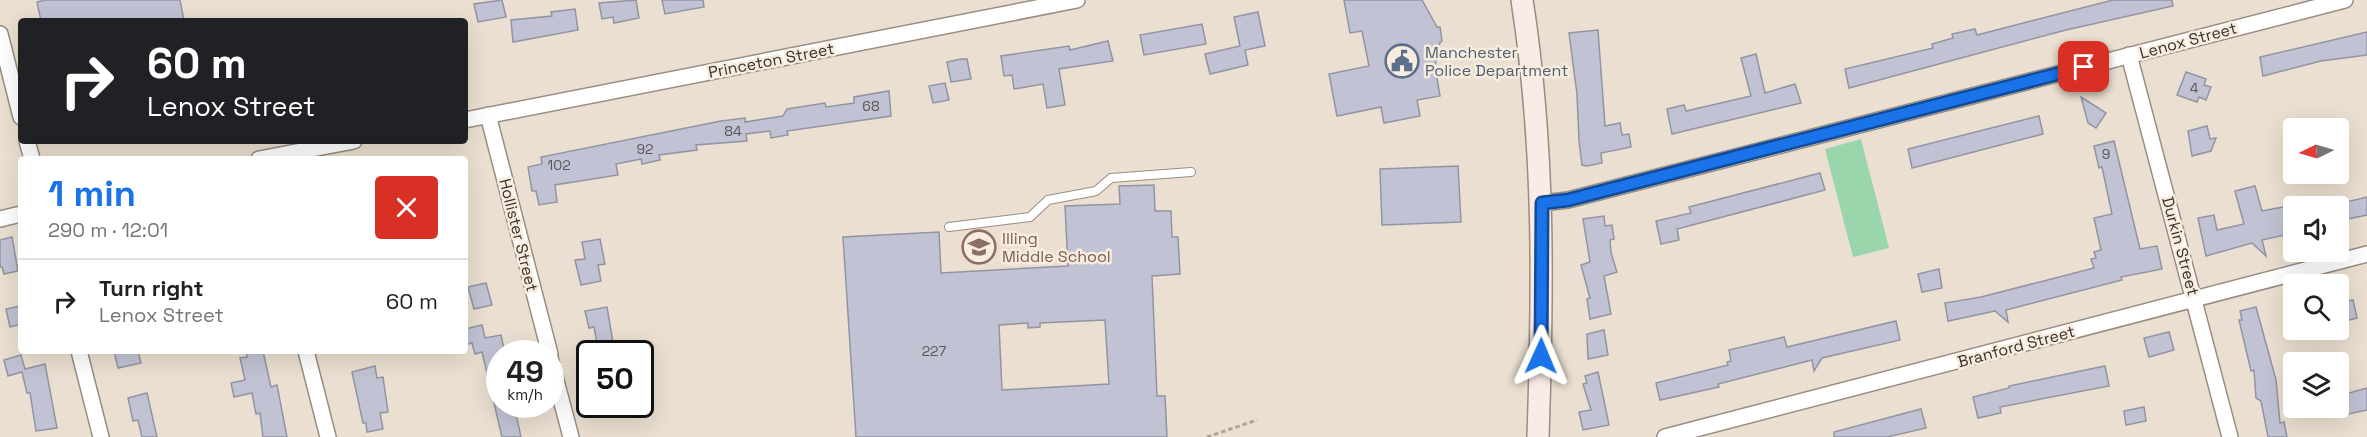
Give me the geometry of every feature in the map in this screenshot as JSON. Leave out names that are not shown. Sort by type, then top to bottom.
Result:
[{"type":"main road","points":[[1521,0],[1536,117],[1542,203],[1538,437]]},
{"type":"street","name":"Princeton Street","points":[[468,119],[1077,0]]},
{"type":"street","name":"Lenox Street","points":[[1542,203],[1568,200],[2345,0]]},
{"type":"street","points":[[0,34],[18,105]]},
{"type":"street","name":"Durkin Street","points":[[2129,56],[2230,437]]},
{"type":"street","name":"Hollister Street","points":[[488,115],[546,340]]},
{"type":"street","points":[[276,156],[338,144]]},
{"type":"street","points":[[0,219],[18,215]]},
{"type":"street","name":"Branford Street","points":[[1665,437],[2367,254]]},
{"type":"street","points":[[81,354],[101,437]]},
{"type":"street","points":[[307,354],[328,437]]},
{"type":"street","name":"Hollister Street","points":[[564,410],[571,437]]},
{"type":"lane","points":[[949,227],[1030,217],[1048,200],[1096,191],[1111,178],[1191,172]]},
{"type":"path","points":[[1207,437],[1257,420]]},
{"type":"green space","points":[[1861,139],[1889,248],[1853,257],[1825,149]]},
{"type":"building","points":[[45,0],[180,0],[183,18],[40,18],[37,2]]},
{"type":"building","points":[[502,0],[506,17],[478,22],[474,4]]},
{"type":"building","points":[[636,0],[639,18],[614,23],[613,17],[602,19],[599,3]]},
{"type":"building","points":[[662,0],[703,0],[704,7],[665,14]]},
{"type":"building","name":"Manchester Police Department","points":[[1344,0],[1422,0],[1437,27],[1440,27],[1442,41],[1435,66],[1440,96],[1417,100],[1420,116],[1384,123],[1381,107],[1337,116],[1329,74],[1369,66],[1362,31],[1350,33]]},
{"type":"building","points":[[2113,0],[2172,0],[2173,6],[2066,30],[1849,88],[1845,69],[1933,48],[1932,44],[1953,38],[1952,34],[1975,29],[1977,35]]},
{"type":"building","points":[[575,9],[578,30],[513,42],[511,20],[552,16],[551,12]]},
{"type":"building","points":[[1258,12],[1265,46],[1245,50],[1248,65],[1210,74],[1205,54],[1240,46],[1234,17]]},
{"type":"building","points":[[1202,24],[1206,44],[1144,55],[1140,35]]},
{"type":"building","points":[[1598,30],[1605,126],[1620,123],[1622,135],[1629,134],[1631,147],[1601,153],[1602,163],[1587,166],[1582,165],[1577,94],[1569,33]]},
{"type":"building","points":[[2367,32],[2367,55],[2321,61],[2263,76],[2260,57]]},
{"type":"building","points":[[1108,41],[1113,61],[1059,69],[1065,105],[1047,108],[1043,84],[1014,89],[1012,75],[1004,76],[1001,56],[1069,46],[1070,50]]},
{"type":"building","points":[[1756,54],[1765,93],[1795,84],[1801,103],[1672,134],[1667,109],[1684,105],[1686,111],[1751,96],[1741,58]]},
{"type":"building","points":[[967,59],[971,79],[951,82],[947,62]]},
{"type":"building","points":[[2186,72],[2206,79],[2204,85],[2211,87],[2206,100],[2199,97],[2197,102],[2177,95]]},
{"type":"building","points":[[945,83],[949,100],[933,103],[929,86]]},
{"type":"building","points":[[889,91],[891,116],[787,131],[788,135],[771,138],[770,131],[746,134],[747,141],[696,145],[697,150],[659,155],[660,160],[642,164],[641,159],[616,164],[618,175],[555,185],[557,202],[539,205],[536,191],[532,191],[528,167],[542,164],[541,157],[721,121],[745,118],[745,122],[783,116],[787,109],[825,103],[826,107],[854,103],[854,97]]},
{"type":"building","points":[[2081,97],[2106,113],[2096,128],[2088,123]]},
{"type":"building","points":[[2039,116],[2043,134],[1912,168],[1908,149]]},
{"type":"building","points":[[2207,126],[2210,139],[2216,138],[2211,151],[2192,156],[2188,131]]},
{"type":"building","points":[[2114,141],[2140,249],[2157,246],[2162,269],[2121,277],[2122,280],[2006,310],[2008,322],[1995,311],[1948,321],[1945,303],[1981,297],[2094,268],[2091,259],[2096,258],[2094,252],[2101,250],[2094,218],[2112,214],[2102,167],[2099,168],[2094,146]]},
{"type":"building","points":[[1458,166],[1461,222],[1382,225],[1380,169]]},
{"type":"building","points":[[1820,173],[1825,190],[1677,229],[1679,240],[1661,244],[1656,221],[1691,213],[1689,207]]},
{"type":"building","points":[[1154,185],[1155,211],[1171,211],[1172,237],[1178,237],[1180,274],[1152,276],[1157,396],[1165,396],[1167,437],[856,437],[843,237],[939,232],[941,273],[1068,266],[1065,206],[1120,204],[1119,186]],"holes":[[[1105,320],[1109,384],[1002,390],[999,325],[1028,323],[1028,328],[1040,327],[1040,323]]]},
{"type":"building","points":[[2255,186],[2262,211],[2283,207],[2283,235],[2262,240],[2266,256],[2252,243],[2206,256],[2198,218],[2214,215],[2217,230],[2244,224],[2235,191]]},
{"type":"building","points":[[2367,197],[2367,215],[2349,219],[2349,201]]},
{"type":"building","points":[[1604,216],[1605,226],[1612,225],[1614,239],[1610,240],[1611,253],[1617,272],[1604,276],[1611,314],[1590,319],[1587,299],[1590,298],[1581,265],[1590,262],[1583,219]]},
{"type":"building","points":[[12,237],[18,271],[4,274],[0,267],[0,240]]},
{"type":"building","points":[[600,239],[605,264],[598,265],[601,281],[581,285],[575,260],[585,259],[582,242]]},
{"type":"building","points":[[1939,269],[1942,288],[1922,292],[1918,274]]},
{"type":"building","points":[[486,283],[492,305],[474,309],[468,287]]},
{"type":"building","points":[[2353,300],[2357,318],[2349,320],[2349,301]]},
{"type":"building","points":[[18,307],[18,325],[10,327],[6,309]]},
{"type":"building","points":[[607,307],[613,340],[596,340],[594,327],[589,328],[585,311]]},
{"type":"building","points":[[2256,307],[2276,380],[2280,423],[2284,422],[2287,437],[2268,437],[2261,401],[2256,398],[2254,370],[2251,371],[2239,320],[2242,320],[2240,311]]},
{"type":"building","points":[[1896,321],[1900,340],[1822,358],[1814,371],[1812,360],[1718,384],[1719,387],[1660,400],[1656,383],[1728,365],[1727,362],[1731,361],[1729,350],[1784,337],[1787,347]]},
{"type":"building","points":[[482,325],[485,338],[501,335],[502,340],[486,340],[486,369],[482,352],[475,354],[472,343],[468,344],[468,328]]},
{"type":"building","points":[[1604,330],[1608,355],[1588,359],[1587,334]]},
{"type":"building","points":[[2169,332],[2174,350],[2149,357],[2144,338]]},
{"type":"building","points":[[115,354],[139,354],[141,363],[118,368]]},
{"type":"building","points":[[246,354],[264,354],[271,387],[277,385],[287,437],[263,437],[260,413],[256,414],[252,393],[234,397],[231,383],[245,380],[240,358],[247,357]]},
{"type":"building","points":[[21,355],[25,369],[45,364],[57,428],[36,431],[30,393],[27,393],[22,372],[8,376],[4,360]]},
{"type":"building","points":[[375,366],[377,378],[383,377],[388,412],[380,413],[383,429],[367,432],[352,372]]},
{"type":"building","points":[[2105,366],[2109,386],[2000,407],[2001,413],[1978,418],[1973,397],[2009,388],[2009,386]]},
{"type":"building","points":[[1598,372],[1609,425],[1583,430],[1579,412],[1591,410],[1583,384],[1587,383],[1585,376]]},
{"type":"building","points":[[2367,388],[2367,410],[2349,414],[2349,393]]},
{"type":"building","points":[[147,393],[157,437],[142,437],[138,420],[133,421],[128,398]]},
{"type":"building","points":[[2144,407],[2146,421],[2126,425],[2124,411]]},
{"type":"building","points":[[1921,409],[1926,428],[1887,437],[1834,437],[1834,432]]},
{"type":"building","points":[[498,418],[517,418],[521,437],[502,437]]},
{"type":"place","name":"Manchester Police Department","points":[[1402,61]]},
{"type":"place","name":"Illing Middle School","points":[[979,247]]},
{"type":"route","points":[[1541,356],[1542,203],[1568,200],[2084,67]]}]
